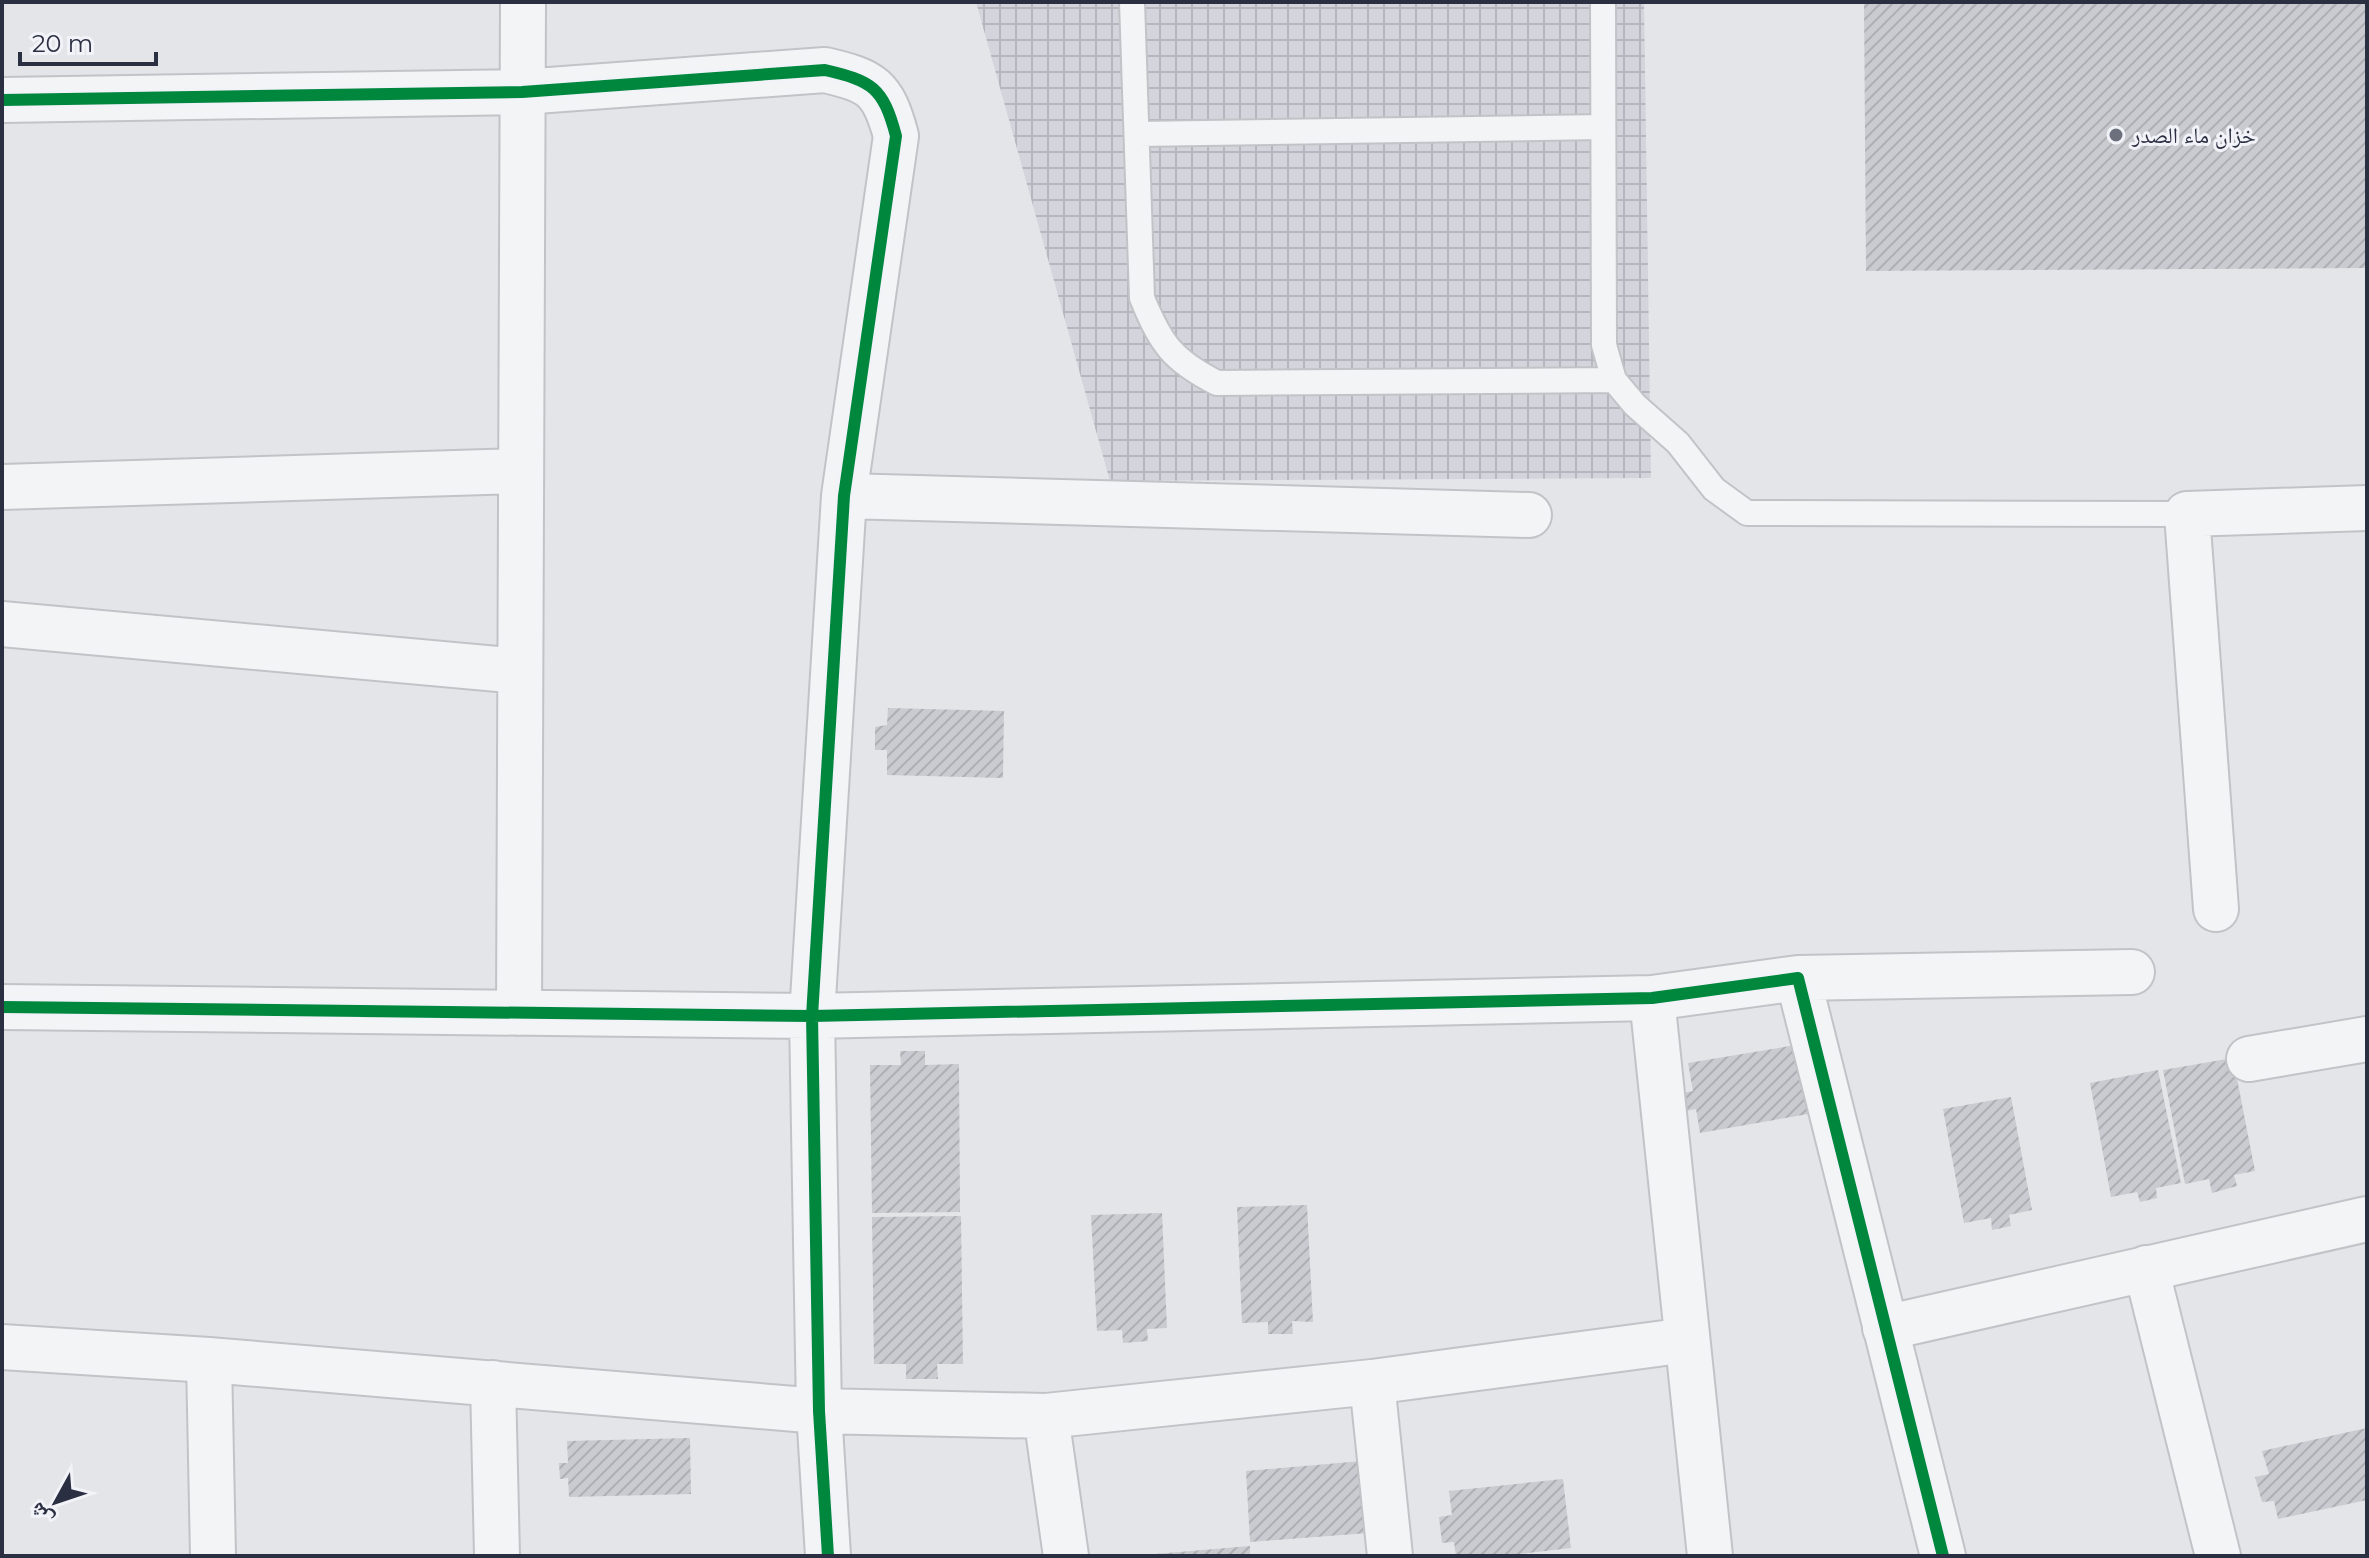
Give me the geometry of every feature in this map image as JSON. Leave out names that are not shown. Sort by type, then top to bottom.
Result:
[{"type":"street","points":[[519,1013],[523,2]]},
{"type":"street","points":[[2,100],[522,92],[825,70],[864,79],[888,105],[896,136],[844,496],[812,1016],[819,1411],[828,1556]]},
{"type":"street","points":[[2,487],[521,471]]},
{"type":"street","points":[[844,496],[1529,515]]},
{"type":"street","points":[[2216,909],[2187,514],[2367,508]]},
{"type":"street","points":[[2,624],[520,671]]},
{"type":"street","points":[[2,1007],[812,1016],[1652,998],[1798,978],[2132,972]]},
{"type":"street","points":[[1798,978],[1943,1556]]},
{"type":"street","points":[[1652,998],[1710,1556]]},
{"type":"street","points":[[2249,1059],[2367,1039]]},
{"type":"street","points":[[1885,1328],[2367,1219]]},
{"type":"street","points":[[2146,1268],[2218,1556]]},
{"type":"street","points":[[2,1347],[209,1360],[819,1411],[1046,1416],[1372,1382],[1687,1340]]},
{"type":"street","points":[[209,1360],[213,1556]]},
{"type":"street","points":[[1372,1382],[1390,1556]]},
{"type":"street","points":[[493,1383],[497,1556]]},
{"type":"street","points":[[1046,1416],[1066,1556]]},
{"type":"lane","points":[[1132,2],[1142,298],[1159,339],[1184,366],[1217,383],[1614,380]]},
{"type":"lane","points":[[1603,2],[1604,345],[1614,380],[1635,405],[1678,443],[1714,489],[1747,513],[2187,514]]},
{"type":"lane","points":[[1137,134],[1603,127]]},
{"type":"shaded area","points":[[976,2],[1644,2],[1651,478],[1110,481]]},
{"type":"building","name":"خزان ماء الصدر","points":[[1864,2],[2367,2],[2367,268],[1866,271]]},
{"type":"building","points":[[888,708],[1004,711],[1003,778],[887,775],[887,750],[875,750],[875,727],[887,725]]},
{"type":"building","points":[[1802,1044],[1814,1113],[1700,1133],[1696,1109],[1686,1111],[1683,1093],[1693,1091],[1688,1063]]},
{"type":"building","points":[[900,1051],[925,1051],[925,1065],[959,1064],[960,1212],[872,1213],[870,1065],[901,1065]]},
{"type":"building","points":[[2233,1058],[2255,1171],[2234,1175],[2237,1186],[2212,1193],[2209,1179],[2185,1184],[2163,1070]]},
{"type":"building","points":[[2158,1070],[2181,1183],[2156,1188],[2157,1198],[2140,1202],[2137,1192],[2111,1197],[2090,1083]]},
{"type":"building","points":[[2011,1097],[2032,1210],[2009,1215],[2011,1226],[1992,1230],[1991,1218],[1964,1223],[1943,1109]]},
{"type":"building","points":[[1307,1205],[1313,1322],[1292,1321],[1293,1334],[1268,1334],[1268,1322],[1242,1323],[1237,1207]]},
{"type":"building","points":[[1162,1213],[1167,1328],[1147,1329],[1148,1341],[1123,1343],[1122,1330],[1097,1331],[1091,1215]]},
{"type":"building","points":[[961,1216],[963,1364],[937,1364],[938,1379],[906,1379],[906,1364],[874,1364],[872,1217]]},
{"type":"building","points":[[2367,1428],[2367,1500],[2278,1519],[2274,1501],[2262,1502],[2255,1477],[2269,1474],[2262,1451]]},
{"type":"building","points":[[690,1438],[691,1494],[569,1497],[568,1478],[560,1479],[559,1463],[568,1463],[567,1441]]},
{"type":"building","points":[[1362,1461],[1368,1533],[1250,1542],[1246,1471]]},
{"type":"building","points":[[1563,1479],[1571,1548],[1503,1556],[1456,1556],[1454,1542],[1442,1543],[1439,1517],[1452,1515],[1449,1491]]},
{"type":"building","points":[[1250,1546],[1250,1556],[1155,1556],[1155,1554]]},
{"type":"cycle path","points":[[2,100],[522,92],[825,70],[865,83],[880,96],[896,136],[844,496],[812,1016],[819,1411],[828,1556]]},
{"type":"cycle path","points":[[2,1007],[812,1016],[1652,998],[1798,978],[1943,1556]]},
{"type":"place","name":"خزان ماء الصدر","points":[[2116,135]]}]
